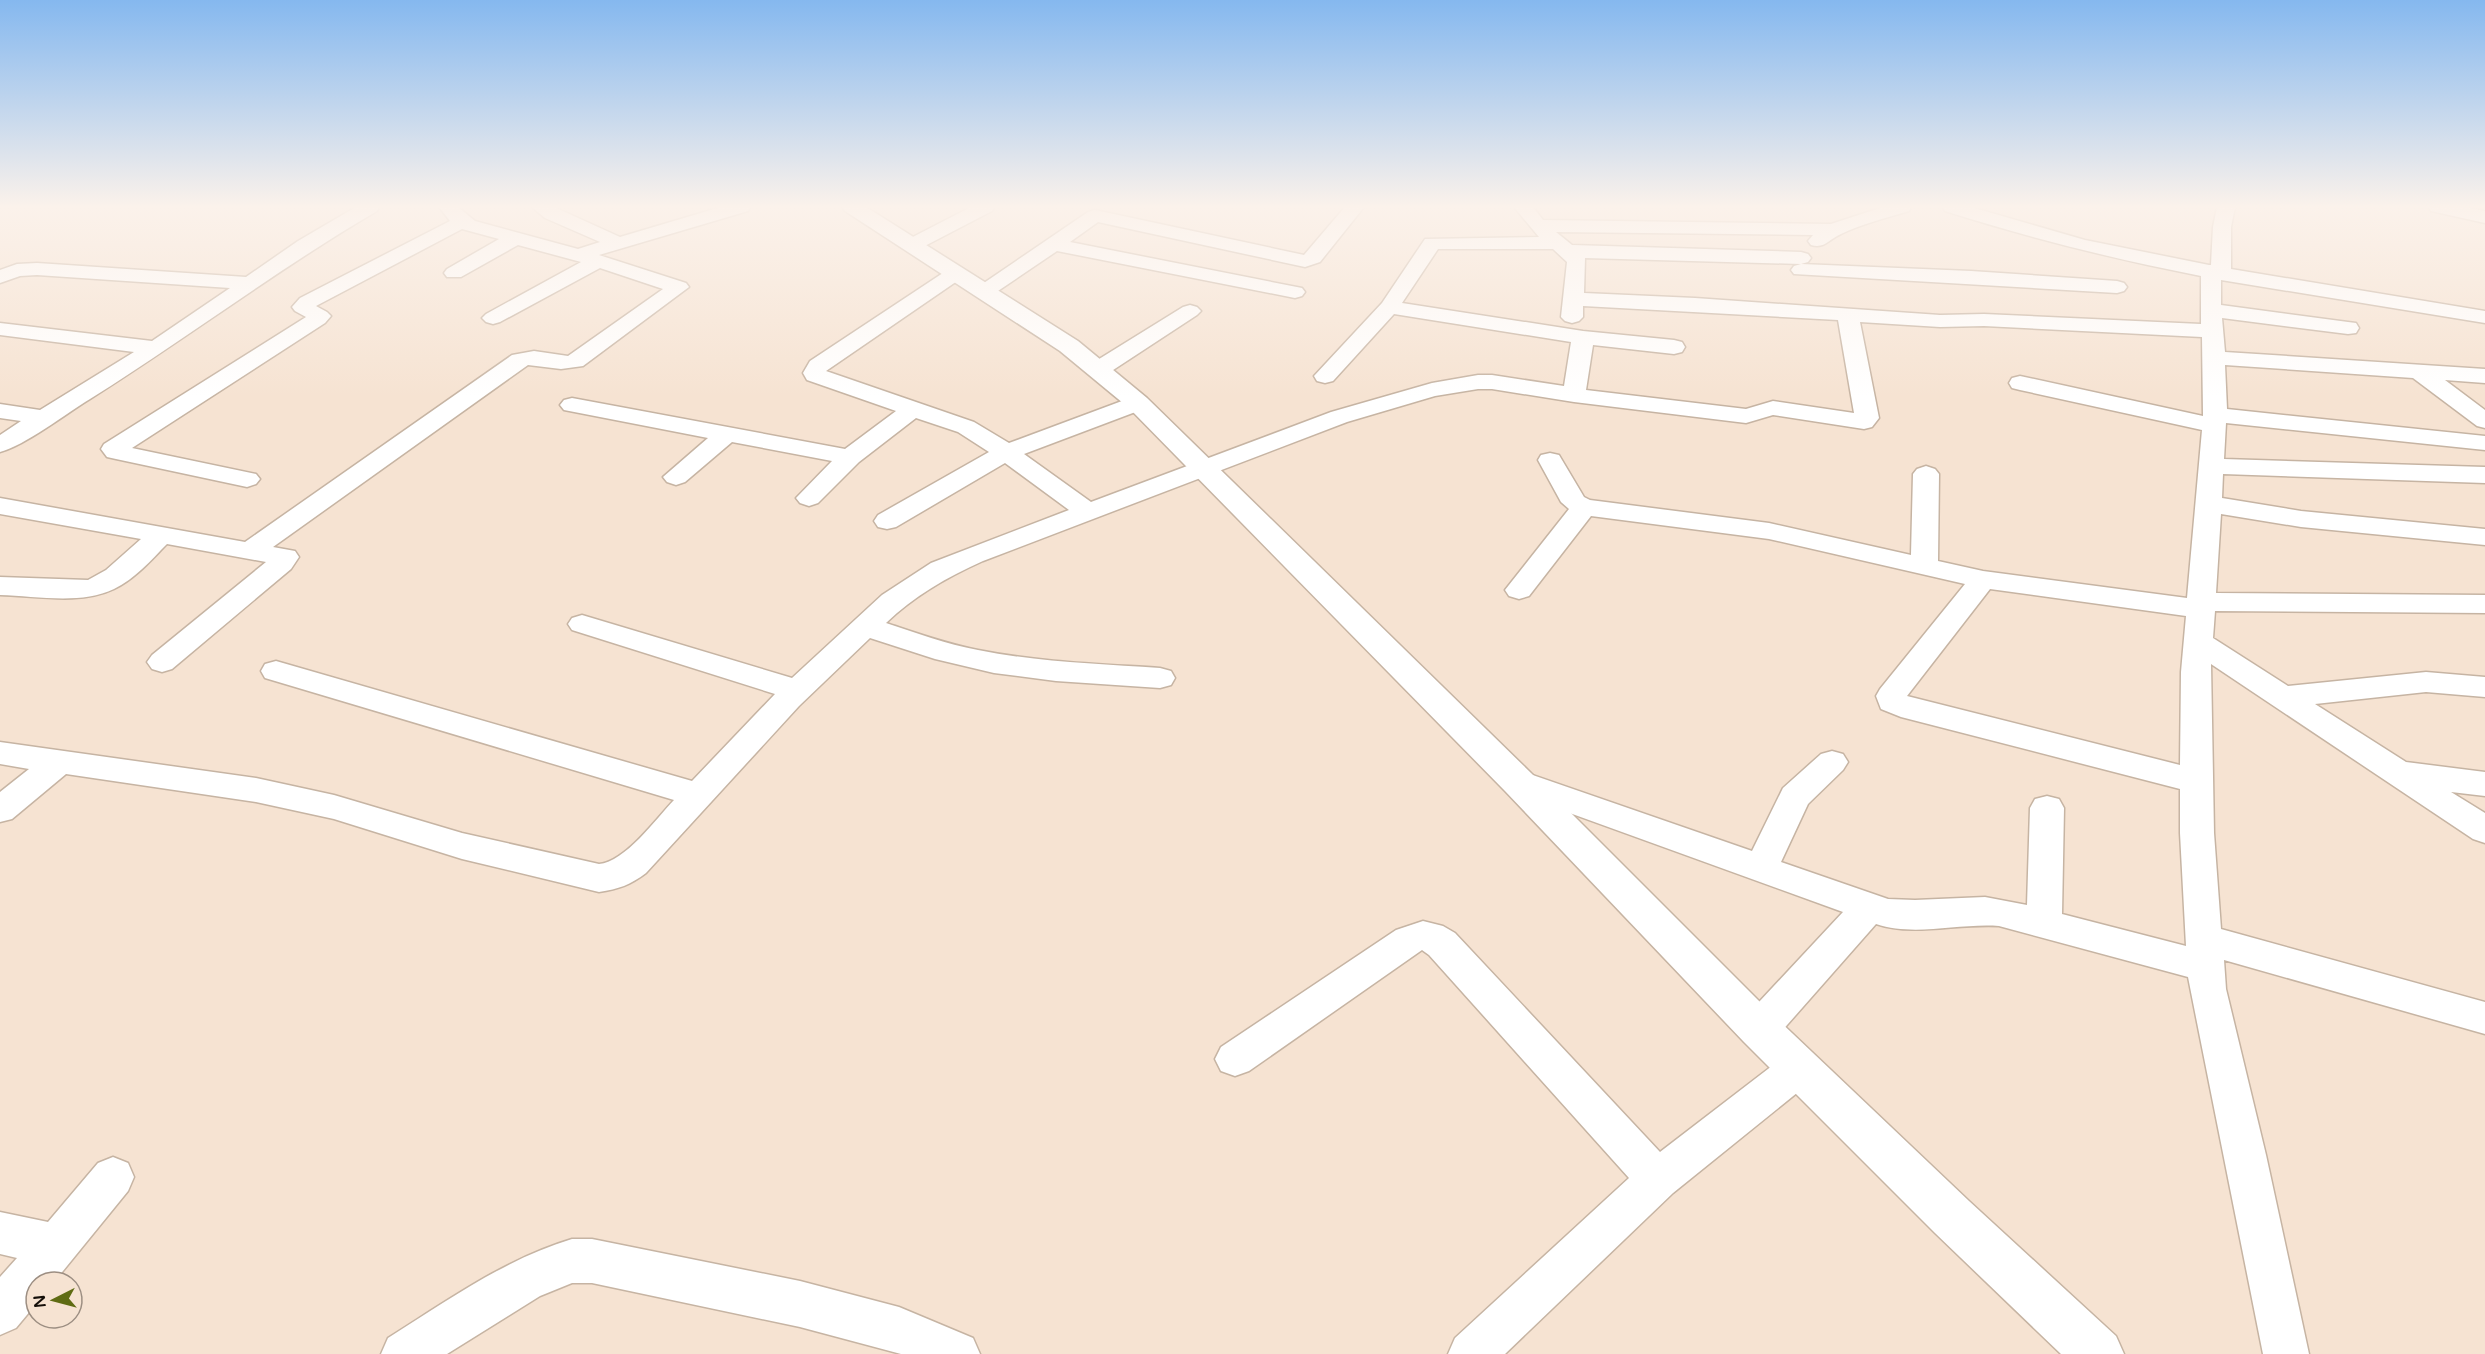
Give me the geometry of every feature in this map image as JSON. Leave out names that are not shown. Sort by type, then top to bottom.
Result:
[{"type":"main road","points":[[951,270],[1069,346],[1138,403],[1518,782],[1759,1029],[1952,1217],[2098,1354]]},
{"type":"street","points":[[0,277],[18,270]]},
{"type":"street","points":[[55,270],[250,283]]},
{"type":"street","points":[[0,445],[156,348],[269,270]]},
{"type":"street","points":[[247,479],[116,452],[113,449],[318,319],[320,316],[318,313],[302,307],[361,270]]},
{"type":"street","points":[[454,273],[459,270]]},
{"type":"street","points":[[493,318],[570,270]]},
{"type":"street","points":[[249,552],[520,360],[532,357],[564,363],[575,361],[680,287],[627,270]]},
{"type":"street","points":[[996,270],[970,282],[818,366],[813,373],[966,427],[1006,452],[1087,511]]},
{"type":"street","points":[[1184,270],[1294,292]]},
{"type":"street","points":[[1325,376],[1389,307],[1414,270]]},
{"type":"street","points":[[1574,395],[1577,336],[1574,299],[1577,270]]},
{"type":"street","points":[[1650,270],[1823,312],[1848,315],[2212,333],[2348,328]]},
{"type":"street","points":[[1574,299],[1757,270]]},
{"type":"street","points":[[1804,270],[1823,312]]},
{"type":"street","points":[[1882,270],[2117,287]]},
{"type":"street","points":[[2206,270],[2485,317]]},
{"type":"street","points":[[2216,272],[2212,333],[2214,420],[2196,672],[2197,833],[2206,988],[2248,1166],[2286,1354]]},
{"type":"street","points":[[1389,307],[1577,336],[1674,347]]},
{"type":"street","points":[[1099,369],[1160,332],[1190,310]]},
{"type":"street","points":[[0,753],[141,774],[228,784],[334,807],[462,846],[599,878],[617,876],[626,872],[798,690],[906,591],[941,568],[1339,417],[1432,390],[1478,382],[1746,416],[1755,416],[1762,410],[1773,408],[1864,422],[1867,418],[1848,315]]},
{"type":"street","points":[[0,329],[156,348]]},
{"type":"street","points":[[2212,333],[2417,370],[2485,376]]},
{"type":"street","points":[[2417,370],[2485,421]]},
{"type":"street","points":[[2020,383],[2214,420],[2485,443]]},
{"type":"street","points":[[887,521],[1006,452],[1138,403]]},
{"type":"street","points":[[572,405],[850,457]]},
{"type":"street","points":[[808,498],[850,457],[914,408]]},
{"type":"street","points":[[0,411],[45,418]]},
{"type":"street","points":[[676,477],[727,434]]},
{"type":"street","points":[[1550,460],[1574,502],[1584,507],[1769,531],[1983,580],[2201,606],[2485,604]]},
{"type":"street","points":[[2211,466],[2288,471],[2398,471],[2485,475]]},
{"type":"street","points":[[1924,566],[1926,474]]},
{"type":"street","points":[[2209,504],[2301,519],[2485,537]]},
{"type":"street","points":[[0,506],[285,559],[162,662]]},
{"type":"street","points":[[1519,590],[1584,507]]},
{"type":"street","points":[[0,586],[84,589],[98,587],[112,579],[161,535]]},
{"type":"street","points":[[1983,580],[1891,696],[1892,702],[2197,781]]},
{"type":"street","points":[[582,624],[798,690]]},
{"type":"street","points":[[866,626],[944,652],[992,663],[1035,669],[1160,678]]},
{"type":"street","points":[[2199,642],[2485,830]]},
{"type":"street","points":[[276,671],[699,795]]},
{"type":"street","points":[[2282,697],[2405,682],[2485,687]]},
{"type":"street","points":[[0,810],[60,761]]},
{"type":"street","points":[[1761,868],[1796,796],[1832,762]]},
{"type":"street","points":[[2398,773],[2485,784]]},
{"type":"street","points":[[1518,782],[1869,907],[1902,915],[1982,910],[2044,924],[2204,953],[2485,1018]]},
{"type":"street","points":[[2044,924],[2047,808]]},
{"type":"street","points":[[1759,1029],[1869,907]]},
{"type":"street","points":[[1235,1059],[1409,940],[1421,935],[1431,936],[1442,944],[1658,1179]]},
{"type":"street","points":[[1471,1354],[1658,1179],[1799,1068]]},
{"type":"street","points":[[0,1312],[113,1177]]},
{"type":"street","points":[[0,1233],[56,1245]]},
{"type":"street","points":[[404,1354],[524,1280],[572,1261],[592,1261],[625,1266],[785,1301],[899,1330],[957,1354]]}]
